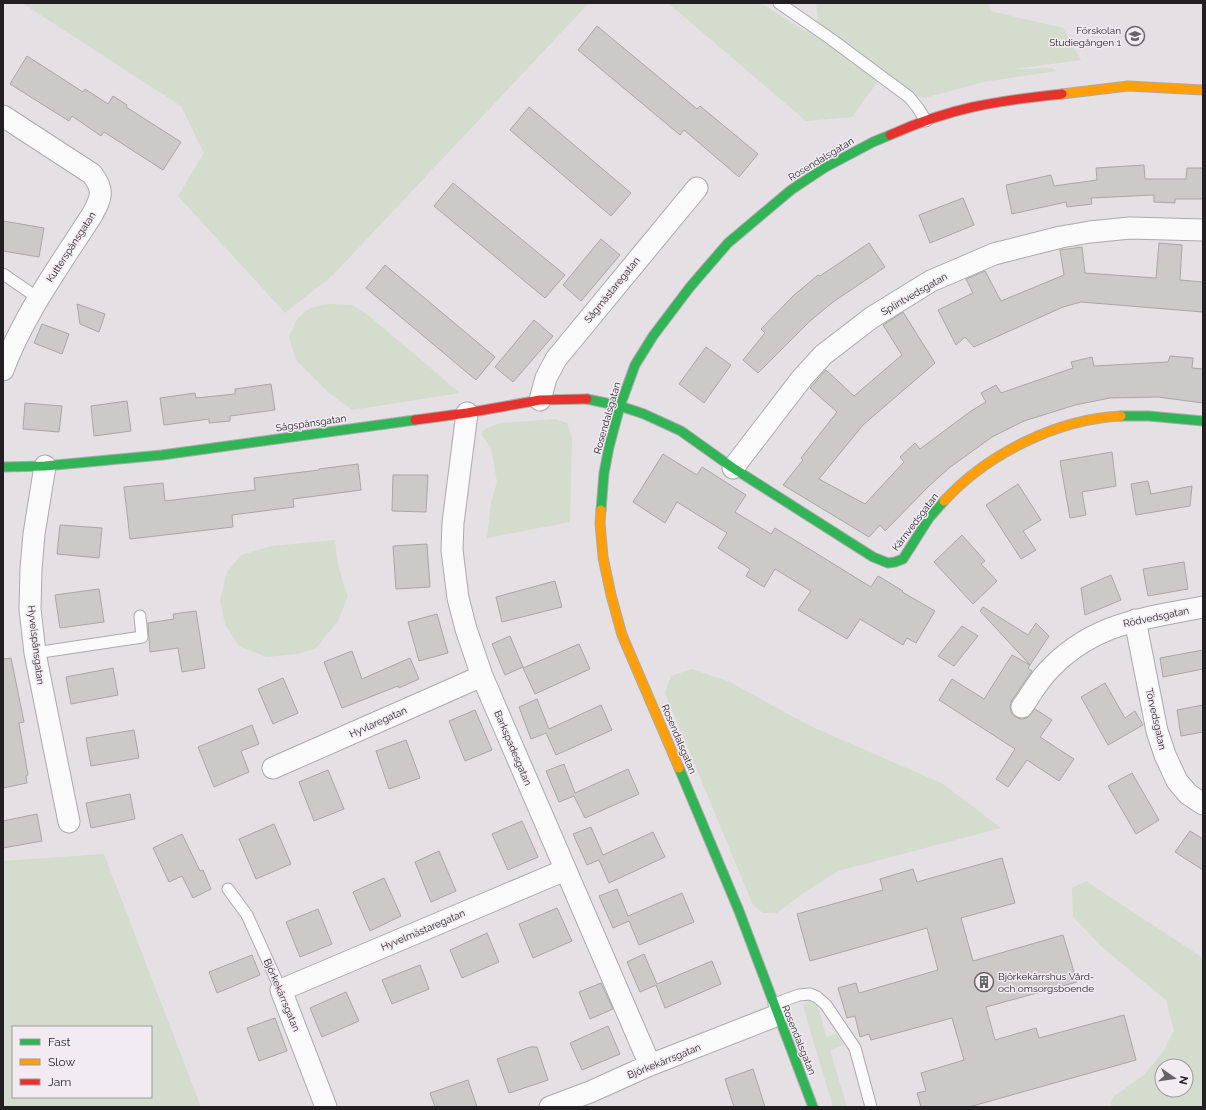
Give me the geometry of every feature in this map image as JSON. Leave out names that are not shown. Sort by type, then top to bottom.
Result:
[{"type":"street","name":"Rosendalsgatan","points":[[813,1107],[726,878],[622,635],[611,595],[602,550],[600,523],[602,493],[609,447],[620,406],[636,365],[653,336],[702,272],[747,226],[791,190],[824,168],[872,142],[926,121],[977,106],[1084,90],[1128,86],[1203,90]]},
{"type":"street","name":"Kutterspånsgatan","points":[[3,116],[92,174],[99,182],[101,192],[100,201],[92,215],[38,298],[24,324],[3,370]]},
{"type":"street","name":"Sågmästaregatan","points":[[540,400],[546,378],[556,359],[697,188]]},
{"type":"street","name":"Splintvedsgatan","points":[[733,468],[802,378],[824,355],[871,318],[931,281],[994,254],[1060,237],[1130,228],[1203,230]]},
{"type":"street","name":"Sågspånsgatan","points":[[3,467],[45,466],[162,455],[467,413],[540,400],[587,399],[620,406]]},
{"type":"street","name":"Kärnvedsgatan","points":[[620,406],[644,414],[681,431],[733,468],[882,563],[894,564],[903,558],[939,506],[962,482],[986,464],[1023,442],[1054,430],[1087,421],[1114,416],[1144,416],[1203,421]]},
{"type":"street","name":"Barkspadesgatan","points":[[467,413],[453,523],[452,550],[458,598],[466,629],[482,676],[650,1065]]},
{"type":"street","name":"Hyvelspånsgatan","points":[[45,466],[34,534],[30,602],[35,653],[69,822]]},
{"type":"street","name":"Rödvedsgatan","points":[[1022,707],[1045,674],[1062,657],[1081,643],[1108,629],[1135,620],[1203,607]]},
{"type":"street","name":"Törvedsgatan","points":[[1135,620],[1157,731],[1165,755],[1177,781],[1188,794],[1203,804]]},
{"type":"street","name":"Hyvlaregatan","points":[[273,768],[482,676]]},
{"type":"street","name":"Hyvelmästaregatan","points":[[281,990],[565,870]]},
{"type":"street","name":"Björkekärrsgatan","points":[[281,990],[326,1107]]},
{"type":"street","name":"Björkekärrsgatan","points":[[550,1107],[590,1092],[776,1010]]},
{"type":"lane","points":[[779,3],[831,39],[909,97],[926,121]]},
{"type":"lane","points":[[3,274],[38,298]]},
{"type":"lane","points":[[35,653],[142,637],[140,616]]},
{"type":"lane","name":"Björkekärrsgatan","points":[[228,889],[247,915],[281,990]]},
{"type":"lane","points":[[776,1010],[799,995],[810,994],[817,997],[826,1005],[855,1048],[871,1107]]},
{"type":"green space","points":[[22,3],[589,3],[333,275],[285,313],[178,196],[204,153],[181,106]]},
{"type":"green space","points":[[668,3],[761,3],[806,32],[818,18],[816,3],[989,3],[990,11],[1063,28],[1081,60],[1015,69],[1052,68],[1056,71],[984,82],[924,98],[917,96],[885,72],[852,117],[806,121]]},
{"type":"green space","points":[[329,304],[352,305],[369,316],[460,393],[352,410],[328,392],[296,360],[289,337],[297,319],[310,308]]},
{"type":"green space","points":[[555,419],[567,423],[572,437],[570,522],[487,538],[491,503],[497,482],[491,447],[481,434],[485,429],[500,423]]},
{"type":"green space","points":[[335,540],[339,568],[348,596],[338,621],[316,648],[298,654],[266,657],[239,646],[225,624],[220,600],[227,572],[241,555],[273,546]]},
{"type":"green space","points":[[692,669],[730,682],[808,725],[943,784],[1001,828],[838,871],[805,892],[777,913],[763,913],[753,905],[665,693],[671,676]]},
{"type":"green space","points":[[104,854],[201,1107],[3,1107],[3,861]]},
{"type":"green space","points":[[1086,881],[1203,958],[1203,1107],[1110,1107],[1113,1097],[1144,1075],[1154,1063],[1154,1098],[1194,1098],[1194,1058],[1158,1058],[1163,1052],[1174,1030],[1166,1000],[1102,947],[1073,917],[1072,888]]},
{"type":"green space","points":[[810,1001],[814,1001],[817,1005],[827,1037],[837,1034],[844,1045],[830,1050],[847,1107],[833,1107],[803,1006]]},
{"type":"building","points":[[597,26],[697,109],[700,106],[758,154],[739,177],[684,130],[680,135],[578,50]]},
{"type":"building","points":[[27,56],[83,92],[85,89],[108,104],[113,96],[127,105],[126,107],[181,142],[163,170],[104,132],[101,136],[72,116],[69,121],[10,84]]},
{"type":"building","points":[[529,107],[631,193],[611,216],[510,130]]},
{"type":"building","points":[[1144,165],[1145,179],[1186,179],[1187,168],[1203,168],[1203,199],[1175,199],[1175,203],[1154,202],[1154,195],[1091,198],[1092,204],[1067,207],[1066,202],[1012,214],[1006,185],[1051,175],[1054,186],[1097,180],[1096,168]]},
{"type":"building","points":[[453,183],[565,275],[545,298],[434,206]]},
{"type":"building","points":[[963,198],[974,225],[930,243],[919,215]]},
{"type":"building","points":[[3,221],[44,228],[39,257],[3,251]]},
{"type":"building","points":[[601,239],[620,255],[581,301],[563,285]]},
{"type":"building","points":[[869,243],[885,267],[833,302],[810,321],[758,373],[743,360],[765,333],[761,329],[793,296],[818,275],[820,276]]},
{"type":"building","points":[[1159,243],[1182,245],[1180,280],[1203,282],[1203,312],[1081,302],[1063,307],[974,347],[965,337],[956,345],[938,310],[973,293],[966,279],[985,271],[1001,301],[1064,275],[1060,250],[1082,247],[1085,273],[1156,278]]},
{"type":"building","points":[[385,265],[495,357],[476,380],[366,288]]},
{"type":"building","points":[[77,304],[105,314],[99,332],[80,324]]},
{"type":"building","points":[[903,312],[935,363],[863,425],[819,479],[865,504],[904,462],[900,457],[915,443],[920,449],[971,411],[986,402],[981,393],[996,385],[1001,393],[1073,368],[1071,362],[1092,357],[1094,366],[1168,362],[1170,356],[1193,358],[1192,368],[1203,369],[1203,403],[1158,397],[1110,398],[1075,405],[1024,421],[992,437],[949,468],[885,531],[880,525],[869,537],[783,485],[803,460],[801,458],[837,412],[810,388],[826,370],[854,396],[902,355],[883,325]]},
{"type":"building","points":[[534,320],[553,336],[513,382],[495,367]]},
{"type":"building","points":[[42,324],[69,334],[62,354],[34,343]]},
{"type":"building","points":[[706,347],[731,365],[704,403],[679,384]]},
{"type":"building","points":[[271,384],[275,410],[230,416],[230,421],[209,423],[209,419],[164,425],[160,398],[195,393],[196,398],[235,394],[235,389]]},
{"type":"building","points":[[127,401],[131,431],[94,436],[91,406]]},
{"type":"building","points":[[25,403],[62,406],[59,432],[23,429]]},
{"type":"building","points":[[1112,452],[1116,486],[1082,492],[1086,515],[1070,518],[1060,461]]},
{"type":"building","points":[[663,454],[697,475],[702,467],[746,495],[735,512],[771,534],[775,528],[871,587],[878,576],[935,611],[916,643],[907,638],[903,645],[860,619],[847,639],[798,610],[811,591],[775,569],[764,587],[746,576],[750,569],[718,548],[727,533],[677,502],[665,523],[633,502]]},
{"type":"building","points":[[358,464],[361,490],[293,499],[294,507],[232,515],[233,527],[130,539],[124,487],[163,483],[165,501],[255,490],[254,478]]},
{"type":"building","points":[[393,475],[428,475],[426,512],[392,511]]},
{"type":"building","points":[[1148,481],[1151,494],[1192,486],[1190,506],[1136,515],[1131,484]]},
{"type":"building","points":[[1018,484],[1041,520],[1023,531],[1036,550],[1021,559],[986,505]]},
{"type":"building","points":[[60,525],[102,528],[99,558],[57,554]]},
{"type":"building","points":[[962,535],[985,561],[981,564],[997,581],[973,604],[934,562]]},
{"type":"building","points":[[427,544],[430,587],[396,589],[393,546]]},
{"type":"building","points":[[1184,562],[1188,589],[1148,596],[1143,569]]},
{"type":"building","points":[[1111,575],[1121,600],[1085,615],[1081,588]]},
{"type":"building","points":[[555,581],[562,607],[502,622],[496,597]]},
{"type":"building","points":[[99,589],[104,622],[60,628],[55,595]]},
{"type":"building","points":[[983,607],[1028,635],[1036,623],[1049,636],[1030,665],[980,611]]},
{"type":"building","points":[[196,611],[205,668],[182,672],[178,648],[150,652],[148,623],[174,619],[173,614]]},
{"type":"building","points":[[437,614],[448,653],[419,661],[408,622]]},
{"type":"building","points":[[962,626],[978,636],[954,666],[938,656]]},
{"type":"building","points":[[510,636],[523,667],[505,675],[492,644]]},
{"type":"building","points":[[579,644],[590,669],[535,694],[523,668]]},
{"type":"building","points":[[1203,650],[1203,669],[1163,677],[1160,658]]},
{"type":"building","points":[[352,651],[362,679],[410,658],[419,679],[399,688],[398,686],[342,708],[324,662]]},
{"type":"building","points":[[1012,655],[1030,665],[1028,668],[1032,671],[1012,700],[1010,706],[1011,712],[1015,717],[1021,719],[1027,718],[1035,709],[1052,720],[1040,737],[1074,759],[1059,781],[1027,760],[1008,787],[996,779],[1015,749],[939,700],[952,679],[984,699]]},
{"type":"building","points":[[11,658],[24,722],[19,723],[28,775],[26,776],[27,783],[3,788],[3,659]]},
{"type":"building","points":[[113,668],[118,695],[71,704],[66,677]]},
{"type":"building","points":[[283,678],[298,713],[273,724],[258,689]]},
{"type":"building","points":[[1105,683],[1125,718],[1135,711],[1143,725],[1108,745],[1081,697]]},
{"type":"building","points":[[537,699],[549,729],[601,705],[612,730],[556,755],[546,733],[531,739],[519,707]]},
{"type":"building","points":[[1203,705],[1203,732],[1181,736],[1177,710]]},
{"type":"building","points":[[475,710],[492,750],[465,761],[449,721]]},
{"type":"building","points":[[252,725],[259,744],[241,751],[249,772],[214,787],[198,747]]},
{"type":"building","points":[[134,730],[139,758],[91,766],[86,738]]},
{"type":"building","points":[[406,740],[420,778],[389,789],[376,751]]},
{"type":"building","points":[[564,764],[575,793],[628,769],[639,794],[585,818],[574,796],[559,802],[546,771]]},
{"type":"building","points":[[328,770],[344,809],[314,821],[299,782]]},
{"type":"building","points":[[1132,773],[1159,820],[1136,834],[1108,786]]},
{"type":"building","points":[[130,794],[135,819],[91,828],[86,803]]},
{"type":"building","points":[[37,814],[42,841],[3,848],[3,821]]},
{"type":"building","points":[[522,821],[538,857],[508,870],[492,834]]},
{"type":"building","points":[[274,824],[291,864],[256,879],[239,839]]},
{"type":"building","points":[[591,827],[603,855],[653,832],[665,857],[609,883],[599,860],[587,865],[573,834]]},
{"type":"building","points":[[1190,831],[1203,839],[1203,870],[1175,852]]},
{"type":"building","points":[[182,834],[200,871],[203,870],[211,889],[193,898],[182,876],[169,882],[153,848]]},
{"type":"building","points":[[439,851],[456,891],[431,902],[415,862]]},
{"type":"building","name":"Björkekärrshus Vård- och omsorgsboende","points":[[1002,858],[1015,903],[961,918],[973,961],[1063,935],[1077,982],[986,1007],[995,1040],[1036,1028],[1039,1038],[1124,1015],[1136,1060],[969,1107],[921,1107],[917,1093],[926,1091],[921,1073],[964,1060],[952,1018],[871,1040],[869,1034],[860,1037],[855,1016],[847,1018],[838,988],[856,983],[859,993],[938,970],[927,928],[810,961],[797,914],[883,890],[880,879],[913,869],[917,882]]},
{"type":"building","points":[[384,878],[401,916],[370,931],[353,892]]},
{"type":"building","points":[[617,889],[628,916],[682,893],[694,922],[639,945],[629,921],[613,928],[599,896]]},
{"type":"building","points":[[557,908],[572,941],[533,958],[519,924]]},
{"type":"building","points":[[318,909],[332,944],[300,957],[286,922]]},
{"type":"building","points":[[487,933],[499,962],[462,978],[450,950]]},
{"type":"building","points":[[644,954],[657,984],[712,961],[721,984],[665,1008],[656,985],[640,992],[627,962]]},
{"type":"building","points":[[252,955],[260,975],[217,993],[209,972]]},
{"type":"building","points":[[420,965],[429,989],[392,1004],[382,980]]},
{"type":"building","points":[[601,983],[613,1009],[590,1019],[579,992]]},
{"type":"building","points":[[346,992],[359,1021],[322,1037],[310,1008]]},
{"type":"building","points":[[275,1018],[287,1051],[259,1061],[247,1028]]},
{"type":"building","points":[[608,1026],[620,1054],[582,1070],[570,1043]]},
{"type":"building","points":[[530,1047],[537,1047],[548,1080],[509,1093],[497,1059]]},
{"type":"building","points":[[753,1069],[765,1107],[734,1107],[725,1079]]},
{"type":"building","points":[[468,1080],[477,1107],[435,1107],[430,1093]]},
{"type":"traffic: fast","points":[[601,510],[604,473],[609,447],[620,406],[635,365],[653,336],[690,287],[728,243],[791,190],[824,168],[873,142],[890,135]]},
{"type":"traffic: fast","points":[[587,399],[620,406],[644,414],[681,431],[733,468],[873,557],[888,563],[903,559],[929,518],[944,501]]},
{"type":"traffic: fast","points":[[1121,416],[1149,416],[1203,421]]},
{"type":"traffic: fast","points":[[3,467],[45,466],[162,455],[415,420]]},
{"type":"traffic: fast","points":[[679,768],[739,911],[813,1107]]},
{"type":"traffic: slow","points":[[1062,94],[1128,86],[1203,90]]},
{"type":"traffic: slow","points":[[944,501],[961,484],[981,468],[1002,454],[1025,442],[1072,424],[1121,416]]},
{"type":"traffic: slow","points":[[601,510],[600,523],[603,557],[611,595],[622,635],[679,768]]},
{"type":"traffic: jam","points":[[890,135],[910,126],[963,109],[1006,101],[1062,94]]},
{"type":"traffic: jam","points":[[415,420],[467,413],[540,400],[587,399]]},
{"type":"place","name":"Förskolan Studiegången 1","points":[[1135,36]]},
{"type":"place","name":"Björkekärrshus Vård- och omsorgsboende","points":[[984,982]]}]
